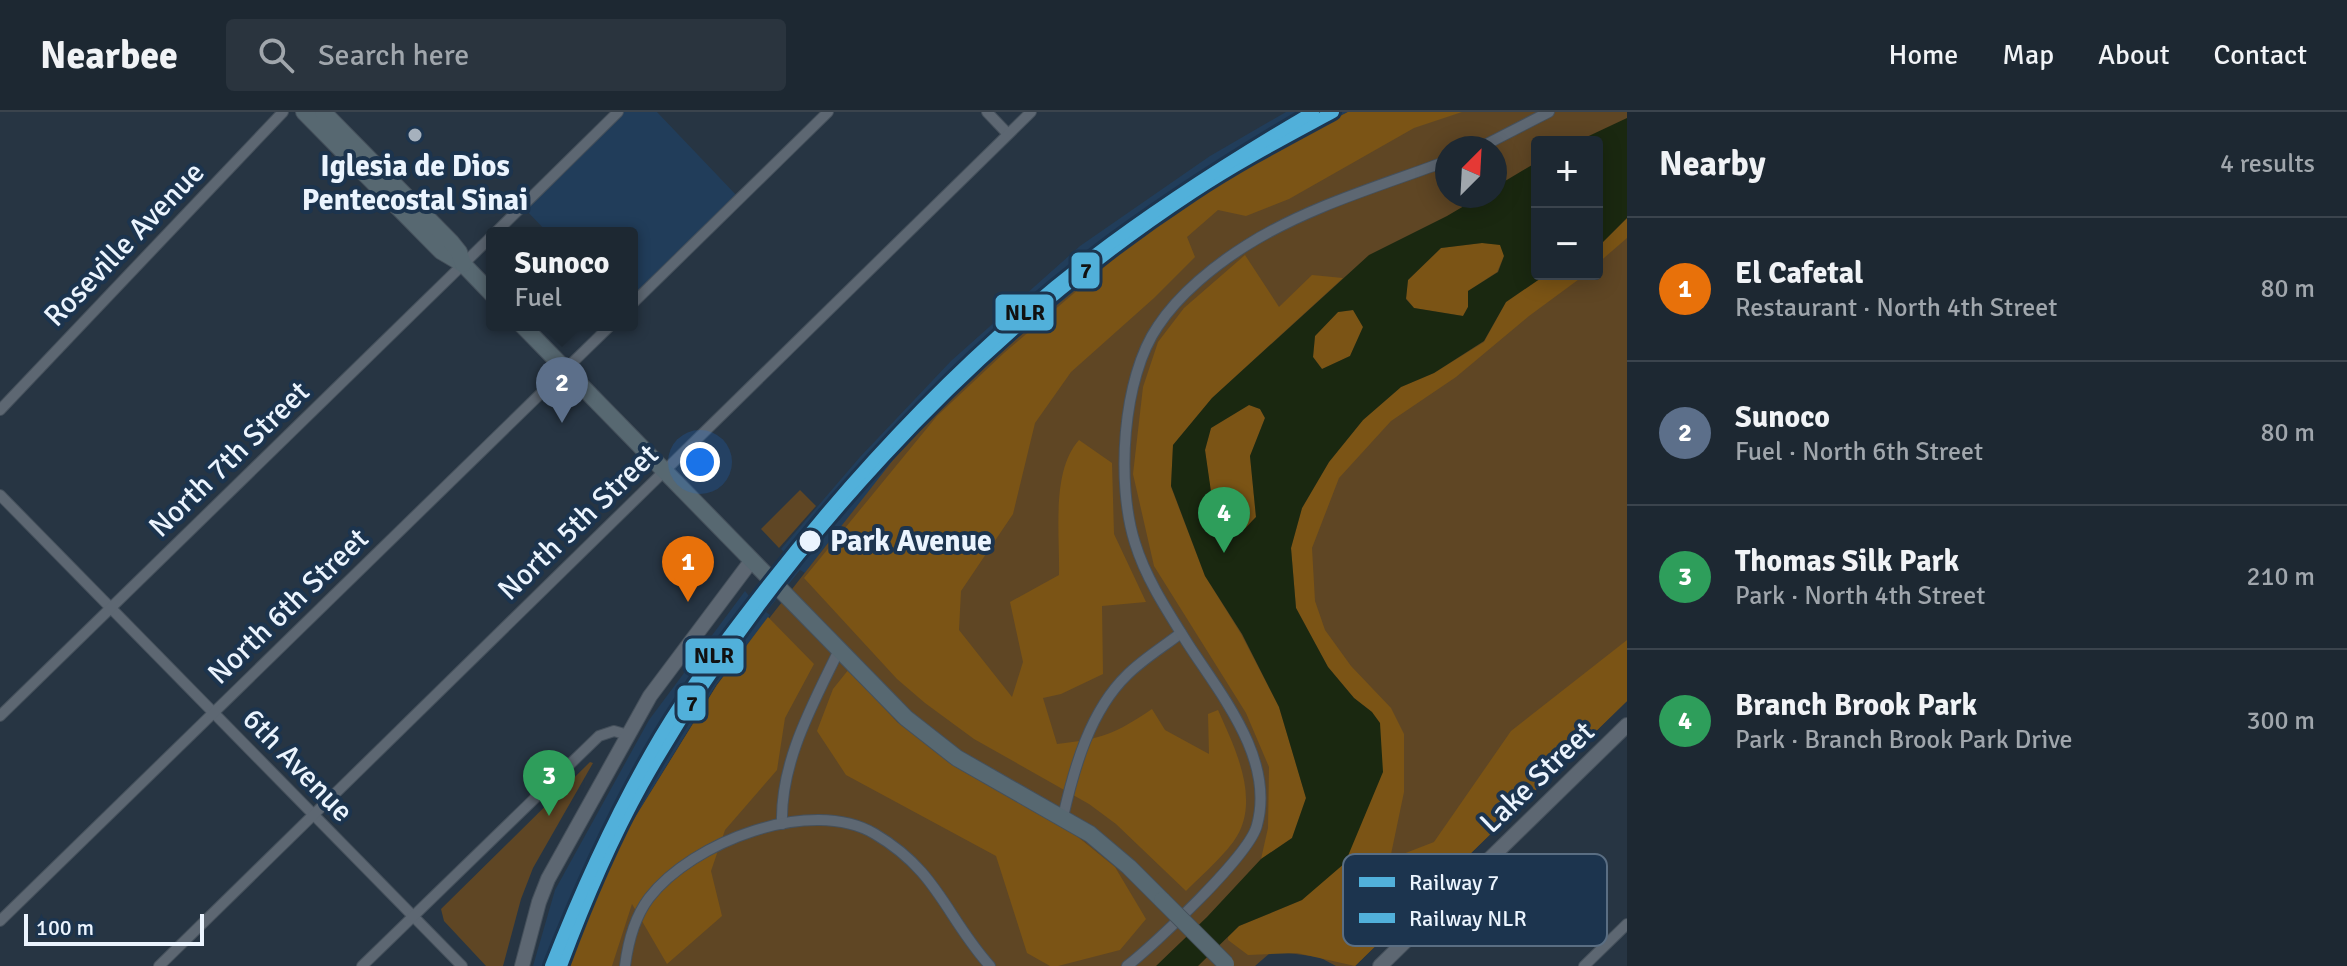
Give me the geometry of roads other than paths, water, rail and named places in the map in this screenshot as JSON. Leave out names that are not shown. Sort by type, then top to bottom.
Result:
[{"type":"main road","points":[[304,112],[441,251],[463,264],[486,288]]},
{"type":"main road","points":[[323,112],[451,242],[463,264]]},
{"type":"main road","points":[[528,331],[906,718],[944,749],[1090,834],[1119,858],[1226,965]]},
{"type":"main road","points":[[522,966],[548,879],[654,690],[756,564]]},
{"type":"main road","name":"Lake Street","points":[[1495,854],[1627,725]]},
{"type":"main road","name":"Lake Street","points":[[1380,966],[1400,946]]},
{"type":"street","name":"Roseville Avenue","points":[[0,410],[283,112]]},
{"type":"street","name":"North 7th Street","points":[[500,227],[618,112]]},
{"type":"street","points":[[638,298],[828,112]]},
{"type":"street","points":[[987,112],[1008,134]]},
{"type":"street","name":"North 5th Street","points":[[159,966],[1031,112]]},
{"type":"street","points":[[1502,136],[1549,112]]},
{"type":"street","points":[[1127,966],[1230,866],[1254,835],[1258,820],[1258,778],[1245,737],[1181,633],[1139,556],[1127,507],[1124,468],[1128,414],[1140,364],[1153,333],[1166,315],[1224,260],[1256,239],[1318,210],[1435,166]]},
{"type":"street","name":"North 7th Street","points":[[0,716],[486,241]]},
{"type":"street","name":"North 6th Street","points":[[0,921],[605,331]]},
{"type":"street","name":"6th Avenue","points":[[0,495],[462,966]]},
{"type":"street","points":[[1063,817],[1087,736],[1111,695],[1128,674],[1181,633]]},
{"type":"street","points":[[782,824],[782,796],[789,769],[810,711],[839,650]]},
{"type":"street","points":[[362,966],[599,736],[614,731],[628,735]]},
{"type":"street","points":[[625,966],[638,916],[664,881],[690,861],[730,840],[782,824],[820,821],[848,823],[864,828],[909,858],[930,879],[990,966]]},
{"type":"street","points":[[1607,944],[1627,924]]},
{"type":"street","points":[[1584,966],[1604,946]]},
{"type":"rail line","name":"NLR","points":[[551,966],[615,821],[672,718],[765,589],[877,456],[959,372],[1091,258],[1200,182],[1313,112]]},
{"type":"rail line","name":"7","points":[[561,966],[619,829],[694,700],[752,616],[815,535],[883,457],[956,383],[1032,314],[1111,250],[1209,182],[1333,112]]},
{"type":"place","name":"Iglesia de Dios Pentecostal Sinai","points":[[415,135]]},
{"type":"place","name":"Sunoco","points":[[562,423]]},
{"type":"place","name":"Park Avenue","points":[[810,541]]},
{"type":"place","name":"Branch Brook Park","points":[[1224,553]]},
{"type":"place","name":"El Cafetal","points":[[688,602]]},
{"type":"place","name":"Thomas Silk Park","points":[[549,816]]}]
